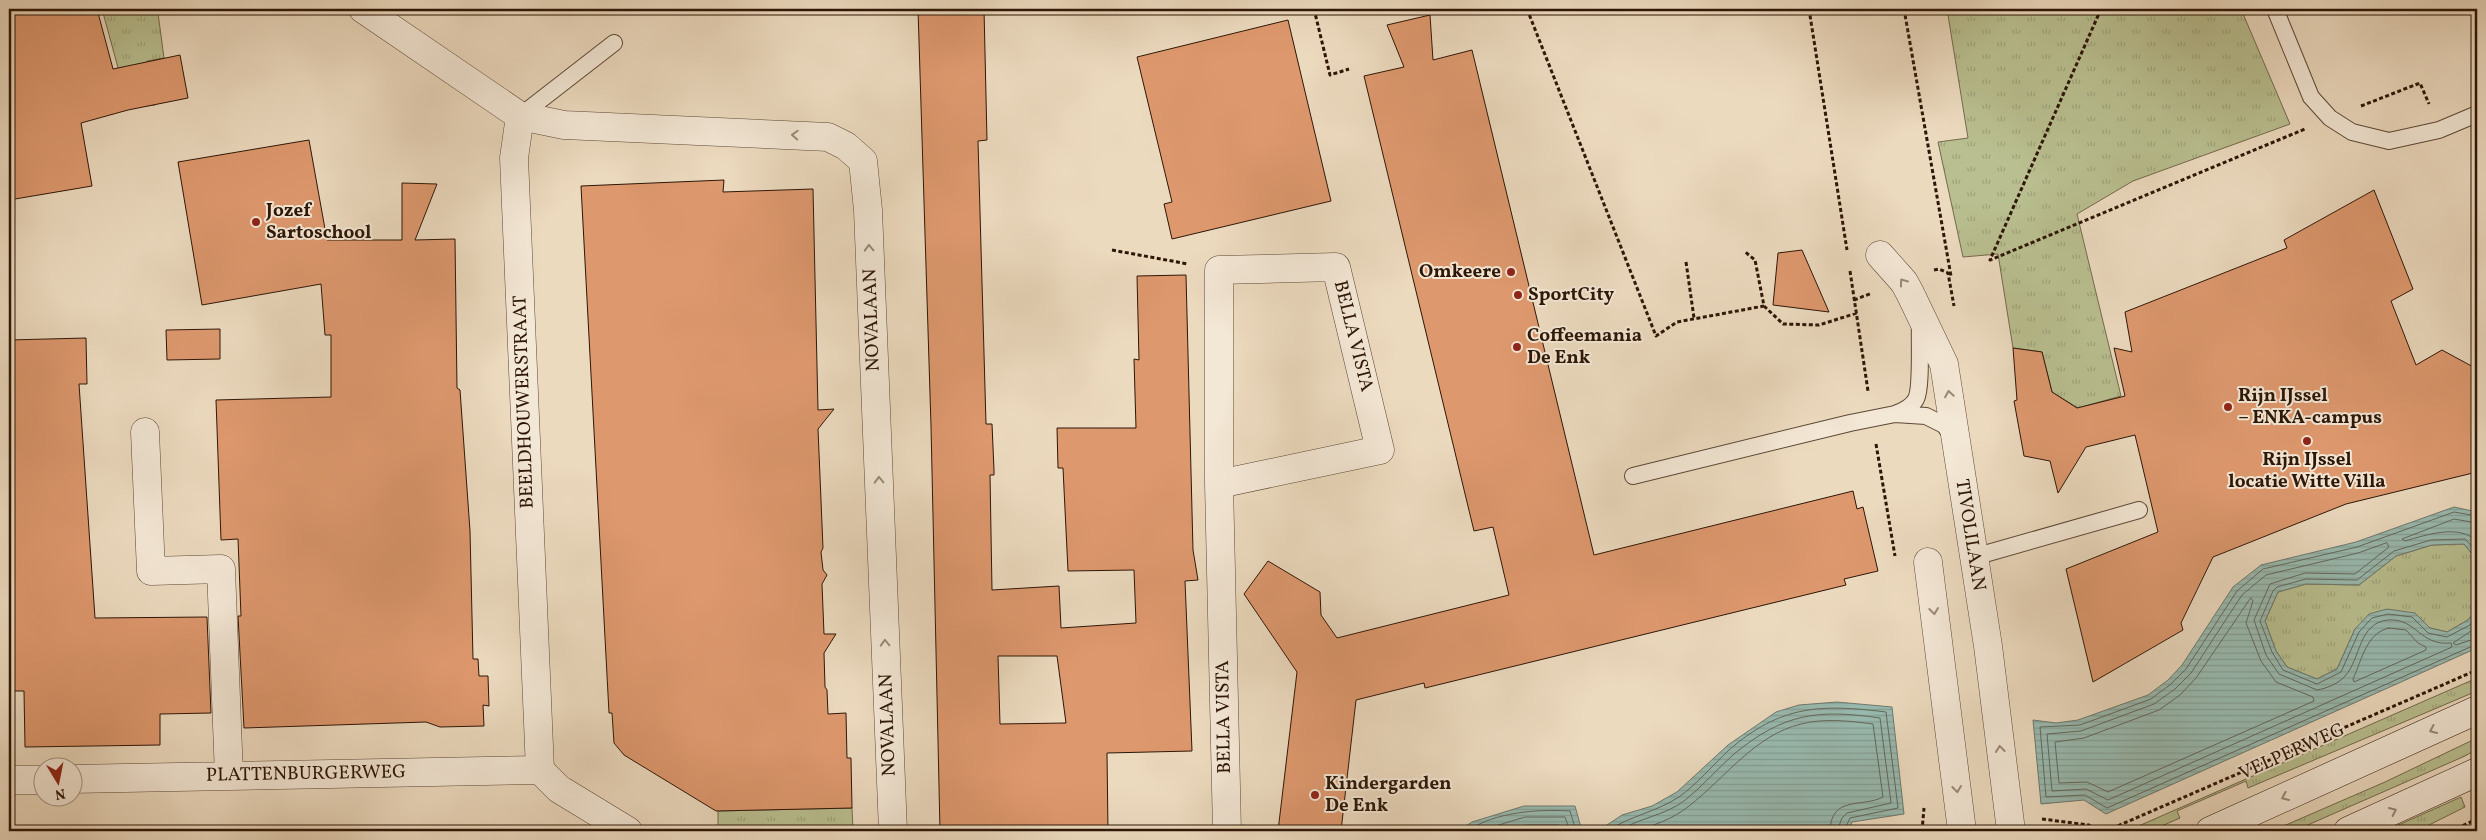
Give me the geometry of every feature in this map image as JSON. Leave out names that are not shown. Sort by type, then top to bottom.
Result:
[{"type":"street","points":[[363,9],[520,116]]},
{"type":"street","name":"BEELDHOUWERSTRAAT","points":[[520,116],[514,158],[540,770]]},
{"type":"street","name":"NOVALAAN","points":[[520,116],[564,125],[828,137],[846,146],[862,161],[868,210],[893,831]]},
{"type":"street","name":"TIVOLILAAN","points":[[1880,255],[1904,282],[1920,311],[1944,364],[1988,646],[2011,831]]},
{"type":"street","name":"BELLA VISTA","points":[[1219,484],[1380,450],[1336,267],[1219,270],[1219,484],[1227,831]]},
{"type":"street","points":[[145,432],[151,571],[221,568],[229,776]]},
{"type":"street","points":[[1928,562],[1962,831]]},
{"type":"street","name":"VELPERWEG","points":[[2210,831],[2477,710]]},
{"type":"street","points":[[540,770],[560,789],[628,831]]},
{"type":"street","name":"PLATTENBURGERWEG","points":[[82,779],[540,770]]},
{"type":"street","points":[[2348,831],[2477,772]]},
{"type":"street","points":[[9,780],[32,780]]},
{"type":"lane","points":[[2274,9],[2311,97],[2330,118],[2352,132],[2389,141],[2439,130],[2477,114]]},
{"type":"lane","points":[[520,116],[614,43]]},
{"type":"lane","points":[[1633,476],[1858,421],[1895,414],[1906,409],[1916,399],[1920,385],[1918,351],[1920,311]]},
{"type":"lane","points":[[1895,414],[1926,416],[1944,425],[1956,443]]},
{"type":"lane","points":[[1974,557],[2139,510]]},
{"type":"path","points":[[1314,9],[1330,74],[1349,69]]},
{"type":"path","points":[[1527,9],[1656,336],[1677,322],[1764,306]]},
{"type":"path","points":[[1904,9],[1951,276]]},
{"type":"path","points":[[2101,9],[1990,260],[2330,118],[2420,83],[2439,130]]},
{"type":"path","points":[[1112,250],[1219,270]]},
{"type":"path","points":[[1744,250],[1756,260],[1764,306],[1783,324],[1819,325],[1857,313]]},
{"type":"path","points":[[1686,262],[1694,318]]},
{"type":"path","name":"VELPERWEG","points":[[2106,831],[2477,670]]},
{"type":"path","points":[[2451,831],[2477,819]]},
{"type":"green space","points":[[102,9],[182,9],[158,13],[164,58],[147,61],[155,105],[129,108]]},
{"type":"green space","points":[[1947,9],[2241,9],[2290,124],[2133,181],[2077,214],[2121,396],[2078,408],[2052,392],[2042,352],[2013,348],[1998,254],[1963,257],[1938,142],[1968,138]]},
{"type":"green space","points":[[2464,544],[2477,560],[2477,609],[2468,620],[2447,632],[2430,628],[2415,613],[2355,629],[2337,669],[2317,679],[2287,667],[2276,651],[2265,621],[2278,592],[2306,584],[2359,585],[2396,556],[2432,545]]},
{"type":"green space","points":[[2477,678],[2477,691],[2248,788],[2246,781],[2177,811],[2180,818],[2150,831],[2127,831]]},
{"type":"green space","points":[[2477,738],[2477,749],[2465,756],[2294,831],[2272,831],[2385,782]]},
{"type":"green space","points":[[2461,797],[2465,807],[2417,831],[2385,831]]},
{"type":"green space","points":[[852,808],[853,831],[718,831],[718,811]]},
{"type":"water","points":[[2454,507],[2477,512],[2477,560],[2464,544],[2432,545],[2396,556],[2359,585],[2306,584],[2278,592],[2265,621],[2276,651],[2287,667],[2317,679],[2337,669],[2355,629],[2369,614],[2387,609],[2415,613],[2430,628],[2447,632],[2468,620],[2477,609],[2477,648],[2106,814],[2084,800],[2041,804],[2033,720],[2056,723],[2078,720],[2148,695],[2168,680],[2182,665],[2233,587],[2261,565],[2356,542]]},
{"type":"water","points":[[1837,702],[1892,707],[1904,814],[1852,822],[1848,831],[1598,831],[1622,815],[1652,806],[1677,792],[1728,745],[1776,712],[1799,705]]},
{"type":"water","points":[[1524,806],[1575,806],[1582,831],[1458,831],[1472,822]]},
{"type":"building","points":[[9,9],[97,9],[113,69],[180,55],[188,98],[128,110],[81,123],[92,186],[9,200]]},
{"type":"building","points":[[918,9],[984,9],[987,140],[978,141],[986,424],[992,424],[994,470],[994,475],[990,475],[992,590],[1059,586],[1061,628],[1136,623],[1134,570],[1068,571],[1063,468],[1058,468],[1057,428],[1136,428],[1134,359],[1139,360],[1137,276],[1186,275],[1193,550],[1198,580],[1185,581],[1192,751],[1107,753],[1108,831],[940,831],[931,426]],"holes":[[[998,656],[1057,656],[1066,723],[1000,724]]]},
{"type":"building","points":[[1430,15],[1433,60],[1472,50],[1594,555],[1853,491],[1857,509],[1863,507],[1878,571],[1844,579],[1846,585],[1425,688],[1424,683],[1356,700],[1341,831],[1278,831],[1297,672],[1244,594],[1268,561],[1320,592],[1321,615],[1337,638],[1509,595],[1493,527],[1474,531],[1364,76],[1404,67],[1387,25]]},
{"type":"building","points":[[1288,20],[1331,201],[1172,239],[1164,204],[1172,202],[1137,57]]},
{"type":"building","points":[[309,140],[327,240],[402,240],[402,183],[437,184],[415,240],[455,239],[457,388],[460,390],[470,531],[473,659],[478,659],[479,676],[488,676],[489,706],[483,705],[484,726],[440,727],[426,722],[244,728],[238,616],[241,616],[238,539],[221,540],[216,400],[331,397],[331,335],[325,335],[321,284],[202,305],[178,162]]},
{"type":"building","points":[[724,180],[723,192],[813,189],[818,410],[834,409],[818,429],[823,548],[821,552],[823,570],[827,575],[822,584],[824,634],[836,634],[824,653],[825,687],[827,690],[828,714],[846,713],[847,758],[851,758],[852,808],[716,811],[624,755],[614,743],[612,713],[609,713],[581,186]]},
{"type":"building","name":"Rijn IJssel locatie Witte Villa","points":[[2374,190],[2413,289],[2391,301],[2416,365],[2442,350],[2477,369],[2477,472],[2346,504],[2213,557],[2181,623],[2183,630],[2093,682],[2066,569],[2158,532],[2135,435],[2086,447],[2058,493],[2050,461],[2024,456],[2014,401],[2017,400],[2013,348],[2042,352],[2052,392],[2077,408],[2125,396],[2114,348],[2132,352],[2125,312],[2287,248],[2284,240]]},
{"type":"building","points":[[1802,250],[1829,312],[1773,305],[1778,253]]},
{"type":"building","points":[[220,329],[220,359],[167,360],[166,330]]},
{"type":"building","points":[[86,338],[87,384],[79,384],[95,618],[207,617],[211,713],[160,714],[160,745],[25,747],[24,691],[9,691],[9,441],[13,440],[9,383],[9,340]]},
{"type":"place","name":"Jozef Sartoschool","points":[[256,222]]},
{"type":"place","name":"Omkeere","points":[[1511,272]]},
{"type":"place","name":"SportCity","points":[[1518,295]]},
{"type":"place","name":"Coffeemania De Enk","points":[[1517,347]]},
{"type":"place","name":"Rijn IJssel – ENKA-campus","points":[[2228,407]]},
{"type":"place","name":"Rijn IJssel locatie Witte Villa","points":[[2307,441]]},
{"type":"place","name":"Kindergarden De Enk","points":[[1315,795]]}]
